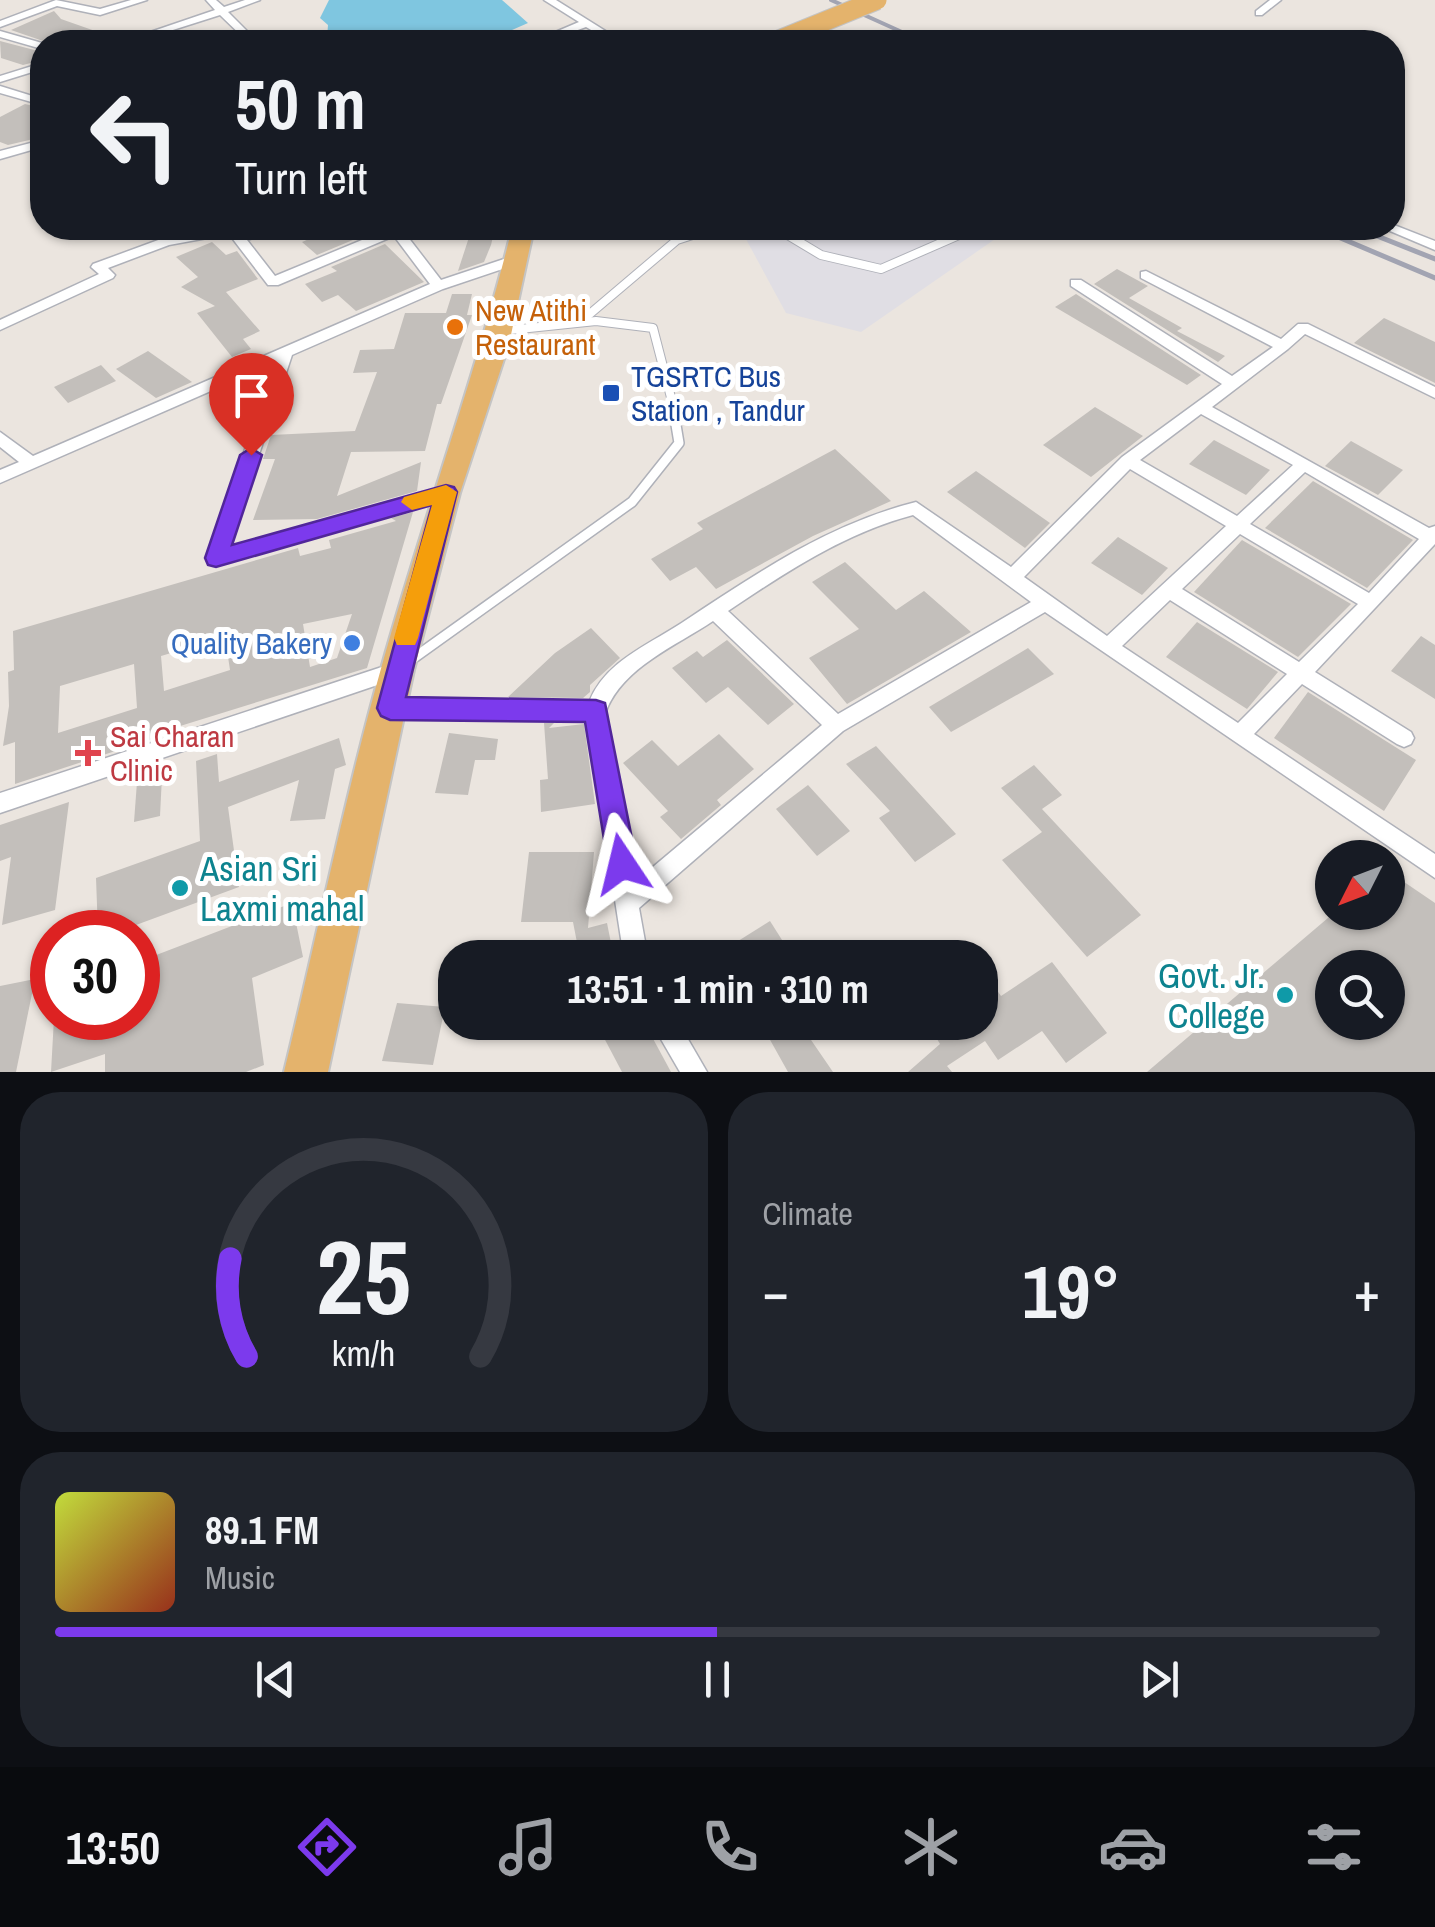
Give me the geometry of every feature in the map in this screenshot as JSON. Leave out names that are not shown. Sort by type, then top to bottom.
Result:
[{"type":"highway","points":[[803,30],[877,0]]},
{"type":"highway","points":[[306,1072],[397,670],[446,492],[498,331],[520,240]]},
{"type":"street","points":[[211,0],[240,30]]},
{"type":"street","points":[[175,30],[256,0]]},
{"type":"street","points":[[550,0],[595,30]]},
{"type":"street","points":[[1259,13],[1276,0]]},
{"type":"street","points":[[0,24],[56,2],[100,12],[136,1]]},
{"type":"street","points":[[568,30],[584,24]]},
{"type":"street","points":[[0,34],[30,43]]},
{"type":"street","points":[[0,79],[30,70]]},
{"type":"street","points":[[0,89],[30,98]]},
{"type":"street","points":[[0,155],[30,147]]},
{"type":"street","points":[[1405,234],[1435,246]]},
{"type":"street","points":[[0,326],[108,275],[98,268],[177,240]]},
{"type":"street","points":[[241,240],[273,282],[374,240]]},
{"type":"street","points":[[407,240],[438,286]]},
{"type":"street","points":[[0,477],[438,286],[515,260]]},
{"type":"street","points":[[1146,275],[1283,346]]},
{"type":"street","points":[[1076,283],[1233,384]]},
{"type":"street","points":[[1011,578],[1128,460],[1202,408],[1303,327],[1435,393]]},
{"type":"street","points":[[286,352],[216,558],[446,492]]},
{"type":"street","points":[[1202,408],[1433,535],[1239,735]]},
{"type":"street","points":[[0,438],[30,463]]},
{"type":"street","points":[[1128,460],[1372,602]]},
{"type":"street","points":[[1108,647],[1304,464]]},
{"type":"street","points":[[634,940],[596,711],[605,690],[635,661],[713,610],[854,529],[889,513],[916,508],[1108,647],[1435,867]]},
{"type":"street","points":[[1170,590],[1404,738]]},
{"type":"street","points":[[629,902],[836,725],[1045,602]]},
{"type":"street","points":[[713,610],[836,725]]},
{"type":"street","points":[[0,802],[397,670]]},
{"type":"street","points":[[390,708],[596,711]]},
{"type":"street","points":[[674,1040],[694,1072]]},
{"type":"lane","points":[[583,320],[677,240]]},
{"type":"lane","points":[[796,240],[822,255],[881,269],[947,240]]},
{"type":"lane","points":[[397,670],[632,502],[679,443],[669,379],[653,328],[618,318],[498,331]]},
{"type":"shaded area","points":[[746,240],[994,240],[861,332],[786,313]]},
{"type":"water","points":[[329,0],[502,0],[528,23],[512,30],[328,30],[328,25],[320,18]]},
{"type":"building","points":[[54,11],[61,19],[92,30],[30,30],[30,37],[11,30]]},
{"type":"building","points":[[0,41],[30,49],[30,63],[23,65],[1,58]]},
{"type":"building","points":[[30,105],[30,140],[8,145],[0,142],[0,117]]},
{"type":"building","points":[[307,240],[353,240],[317,255],[302,242]]},
{"type":"building","points":[[468,240],[492,240],[484,262],[458,271]]},
{"type":"building","points":[[212,242],[226,255],[237,251],[258,279],[226,292],[260,331],[243,339],[251,349],[232,357],[197,313],[215,306],[181,287],[198,277],[176,257]]},
{"type":"building","points":[[385,244],[424,282],[356,311],[338,295],[322,302],[305,284],[337,271],[331,267]]},
{"type":"building","points":[[1117,269],[1148,286],[1129,298],[1182,328],[1177,331],[1225,356],[1218,362],[1094,284]]},
{"type":"building","points":[[452,294],[472,294],[467,315],[472,315],[441,404],[437,404],[425,451],[351,452],[337,496],[421,462],[417,491],[317,519],[253,520],[275,459],[263,459],[271,435],[355,431],[377,372],[353,373],[360,350],[394,349],[405,313],[446,313]]},
{"type":"building","points":[[1076,294],[1201,375],[1187,385],[1055,307]]},
{"type":"building","points":[[1384,318],[1435,342],[1435,383],[1354,343]]},
{"type":"building","points":[[148,351],[192,382],[156,398],[116,369]]},
{"type":"building","points":[[101,365],[116,381],[68,403],[54,387]]},
{"type":"building","points":[[1095,407],[1143,436],[1091,477],[1043,445]]},
{"type":"building","points":[[1214,440],[1270,470],[1246,495],[1189,464]]},
{"type":"building","points":[[1351,441],[1403,470],[1378,495],[1325,466]]},
{"type":"building","points":[[835,449],[891,501],[813,536],[716,589],[696,567],[670,581],[651,559],[703,529],[697,523]]},
{"type":"building","points":[[976,471],[1050,523],[1025,548],[947,492]]},
{"type":"building","points":[[1313,481],[1413,540],[1367,588],[1265,528]]},
{"type":"building","points":[[413,512],[367,668],[164,731],[164,735],[15,784],[15,742],[3,746],[9,706],[8,672],[14,670],[13,631],[298,548],[300,556],[331,548],[329,540],[396,521],[391,518]],"holes":[[[352,614],[337,658],[310,667],[303,624]],[[225,637],[230,670],[164,691],[161,656]],[[134,664],[137,708],[58,733],[60,686]]]},
{"type":"building","points":[[1118,537],[1168,568],[1142,595],[1091,563]]},
{"type":"building","points":[[1242,540],[1351,604],[1298,657],[1194,592]]},
{"type":"building","points":[[845,562],[896,610],[924,591],[971,632],[847,704],[809,658],[859,629],[812,582]]},
{"type":"building","points":[[1197,622],[1278,672],[1247,709],[1166,657]]},
{"type":"building","points":[[591,628],[620,658],[590,685],[590,692],[583,698],[508,697],[555,653]]},
{"type":"building","points":[[1421,636],[1435,645],[1435,699],[1391,671]]},
{"type":"building","points":[[727,640],[794,704],[768,725],[728,687],[706,703],[672,668],[697,651],[703,657]]},
{"type":"building","points":[[1028,648],[1054,674],[951,732],[929,707]]},
{"type":"building","points":[[1308,692],[1416,760],[1384,811],[1274,738]]},
{"type":"building","points":[[544,723],[554,723],[549,728],[584,724],[595,804],[541,812],[540,780],[548,779]]},
{"type":"building","points":[[449,733],[498,739],[495,760],[475,760],[468,795],[435,793]]},
{"type":"building","points":[[719,734],[754,769],[717,800],[721,805],[681,839],[660,817],[668,811],[623,763],[652,740],[678,766]]},
{"type":"building","points":[[339,738],[346,765],[335,769],[325,819],[290,821],[299,780],[228,807],[239,887],[160,916],[160,910],[97,910],[96,878],[200,841],[196,761],[217,754],[219,782]]},
{"type":"building","points":[[876,746],[956,834],[915,862],[879,818],[890,811],[846,764]]},
{"type":"building","points":[[1034,765],[1062,795],[1042,809],[1141,915],[1087,957],[1002,860],[1042,832],[1001,788]]},
{"type":"building","points":[[162,776],[160,816],[134,822],[137,782]]},
{"type":"building","points":[[808,785],[850,831],[817,856],[776,809]]},
{"type":"building","points":[[69,802],[55,910],[30,910],[30,917],[2,925],[11,857],[0,861],[0,825]]},
{"type":"building","points":[[529,852],[594,852],[588,928],[607,923],[610,940],[576,940],[573,922],[521,922]]},
{"type":"building","name":"Govt. Jr. College","points":[[1405,883],[1435,903],[1435,1072],[1147,1072],[1315,929],[1405,930]]},
{"type":"building","points":[[292,903],[303,957],[252,978],[264,1065],[246,1072],[105,1072],[105,1054],[51,1072],[53,1040],[160,1040],[160,954]]},
{"type":"building","points":[[770,921],[782,940],[740,940]]},
{"type":"building","points":[[1052,962],[1107,1033],[1066,1063],[1042,1031],[998,1060],[985,1041],[947,1066],[952,1072],[908,1072],[940,1044],[938,1040],[998,1040],[998,992],[1001,996]]},
{"type":"building","points":[[30,980],[30,1003],[16,1072],[0,1072],[0,986]]},
{"type":"building","points":[[397,1003],[438,1006],[438,1040],[433,1065],[382,1061]]},
{"type":"building","points":[[605,1040],[654,1040],[671,1072],[622,1072]]},
{"type":"building","points":[[770,1040],[811,1040],[833,1072],[788,1072]]},
{"type":"railway","points":[[831,0],[897,30]]},
{"type":"railway","points":[[1345,240],[1435,278]]},
{"type":"railway","points":[[1387,240],[1435,259]]},
{"type":"slow traffic","points":[[406,638],[446,492],[412,502]]},
{"type":"place","name":"New Atithi Restaurant","points":[[455,327]]},
{"type":"place","name":"TGSRTC Bus Station , Tandur","points":[[611,393]]},
{"type":"place","name":"Quality Bakery","points":[[352,643]]},
{"type":"place","name":"Sai Charan Clinic","points":[[88,753]]},
{"type":"place","name":"Asian Sri Laxmi mahal","points":[[180,888]]},
{"type":"place","name":"Govt. Jr. College","points":[[1285,995]]},
{"type":"route","points":[[251,455],[216,558],[446,492],[390,708],[596,711],[622,864]]}]
